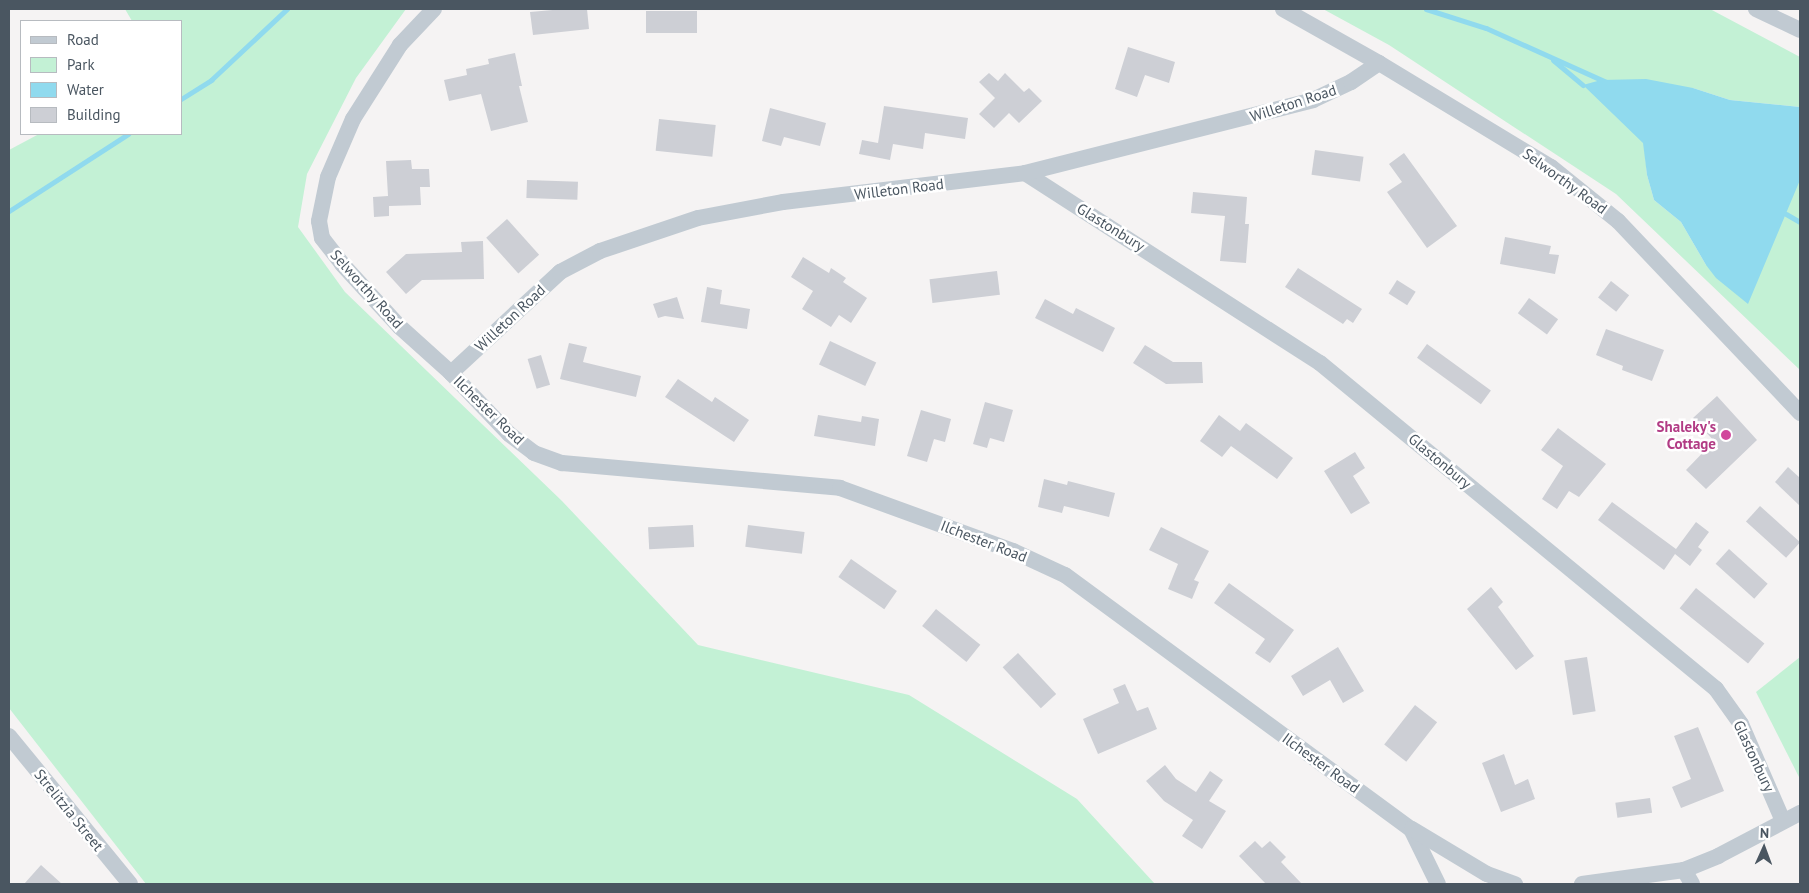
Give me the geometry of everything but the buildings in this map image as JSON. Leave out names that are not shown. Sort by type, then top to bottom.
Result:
[{"type":"street","name":"Selworthy Road","points":[[434,9],[400,45],[353,119],[328,177],[320,221],[322,238],[342,264],[400,327],[451,373]]},
{"type":"street","name":"Selworthy Road","points":[[1283,9],[1379,63],[1551,167],[1611,215],[1800,412]]},
{"type":"street","points":[[1756,9],[1800,30]]},
{"type":"street","name":"Willeton Road","points":[[451,373],[560,272],[600,251],[698,218],[783,202],[1025,173],[1312,100],[1333,92],[1379,63]]},
{"type":"street","name":"Glastonbury","points":[[1025,173],[1320,363],[1716,689],[1741,724],[1783,821]]},
{"type":"street","name":"Ilchester Road","points":[[451,373],[509,434],[534,453],[562,463],[840,488],[1013,551],[1056,571],[1073,581],[1411,829],[1438,884]]},
{"type":"street","name":"Strelitzia Street","points":[[9,736],[130,884]]},
{"type":"street","points":[[1582,884],[1684,870],[1718,856],[1800,813]]},
{"type":"street","points":[[1411,829],[1487,874],[1515,884]]},
{"type":"street","points":[[1684,870],[1692,884]]},
{"type":"green space","points":[[125,9],[406,9],[356,78],[307,174],[298,227],[345,292],[562,501],[698,645],[909,695],[1077,799],[1155,884],[146,884],[9,708],[9,150],[37,135],[182,135],[182,20],[131,20]]},
{"type":"green space","points":[[1323,9],[1710,9],[1800,57],[1800,107],[1730,100],[1693,88],[1627,126],[1644,143],[1647,175],[1654,200],[1681,222],[1706,265],[1800,180],[1800,370],[1616,194],[1389,45]]},
{"type":"green space","points":[[1800,657],[1800,779],[1756,692]]},
{"type":"water","points":[[1646,79],[1693,88],[1730,100],[1800,107],[1800,180],[1748,304],[1716,278],[1706,265],[1681,222],[1654,200],[1647,175],[1643,143],[1583,85],[1601,80]]},
{"type":"waterway","points":[[182,98],[211,80],[287,9]]},
{"type":"waterway","points":[[1426,9],[1486,28],[1606,82]]},
{"type":"waterway","points":[[1553,60],[1583,85]]},
{"type":"waterway","points":[[9,211],[126,135]]},
{"type":"waterway","points":[[1786,214],[1800,222]]},
{"type":"place","name":"Shaleky's Cottage","points":[[1726,435]]}]
